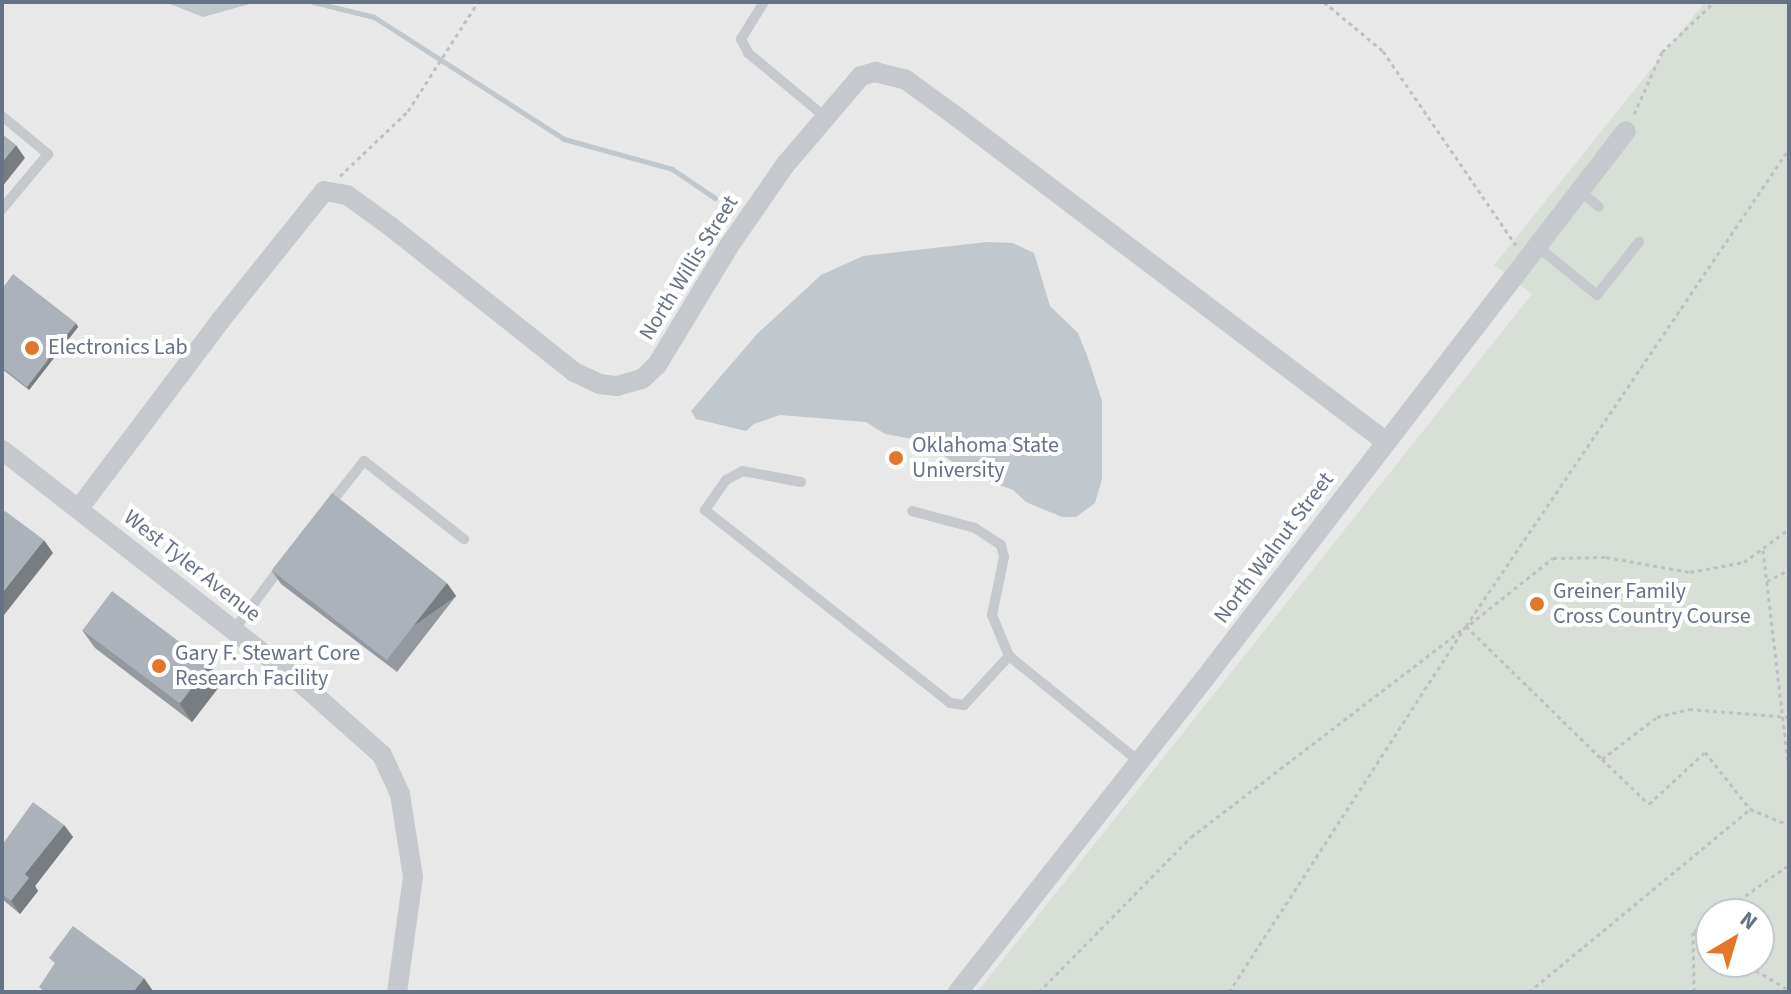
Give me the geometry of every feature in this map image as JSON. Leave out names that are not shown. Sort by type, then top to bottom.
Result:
[{"type":"street","name":"North Willis Street","points":[[324,191],[347,195],[390,226],[574,372],[600,384],[617,386],[642,379],[657,365],[729,246],[824,116],[861,76],[875,72],[906,80],[1386,442]]},
{"type":"street","name":"North Walnut Street","points":[[958,992],[1140,762],[1626,131]]},
{"type":"street","points":[[80,507],[247,285],[324,191]]},
{"type":"street","name":"West Tyler Avenue","points":[[5,459],[80,507],[301,683],[382,755],[400,794],[413,877],[397,992]]},
{"type":"lane","points":[[764,2],[741,39],[748,53],[824,116]]},
{"type":"lane","points":[[2,116],[48,154],[2,209]]},
{"type":"lane","points":[[1581,192],[1599,207]]},
{"type":"lane","points":[[1532,254],[1597,295],[1639,242]]},
{"type":"lane","points":[[319,518],[364,461],[464,539]]},
{"type":"lane","points":[[801,482],[743,471],[726,480],[705,510],[950,703],[964,705],[1009,656]]},
{"type":"lane","points":[[912,511],[975,528],[1001,545],[1004,557],[992,615],[1009,656],[1140,762]]},
{"type":"lane","points":[[234,630],[293,552]]},
{"type":"path","points":[[324,191],[408,111],[478,2]]},
{"type":"path","points":[[1324,2],[1383,51],[1532,254]]},
{"type":"path","points":[[1626,131],[1662,52],[1714,2]]},
{"type":"path","points":[[1229,992],[1466,626],[1789,149]]},
{"type":"path","points":[[1039,992],[1191,837],[1553,558],[1606,557],[1690,572],[1744,562],[1789,529]]},
{"type":"path","points":[[1763,550],[1789,769]]},
{"type":"path","points":[[1767,581],[1789,570]]},
{"type":"path","points":[[1466,626],[1649,804],[1705,752],[1750,809],[1789,825]]},
{"type":"path","points":[[1602,759],[1657,717],[1689,709],[1789,717]]},
{"type":"path","points":[[1529,992],[1750,809]]},
{"type":"path","points":[[1742,898],[1789,865]]},
{"type":"path","points":[[1693,932],[1694,992]]},
{"type":"path","points":[[1769,978],[1789,990]]},
{"type":"shaded area","name":"Oklahoma State University","points":[[2,2],[1789,2],[1789,992],[2,992]]},
{"type":"shaded area","points":[[165,2],[257,2],[203,17]]},
{"type":"shaded area","name":"Greiner Family Cross Country Course","points":[[1705,2],[1789,2],[1789,992],[977,992],[1532,294],[1494,265]]},
{"type":"shaded area","points":[[987,242],[1013,243],[1034,253],[1050,306],[1078,333],[1102,401],[1102,479],[1095,503],[1076,517],[1062,517],[1026,502],[1013,490],[968,473],[936,450],[913,439],[885,434],[866,422],[780,415],[754,424],[746,431],[696,419],[691,411],[757,334],[821,275],[863,256]]},
{"type":"building","points":[[2,134],[16,145],[2,162]]},
{"type":"building","name":"Electronics Lab","points":[[13,274],[76,323],[27,387],[2,367],[2,289]]},
{"type":"building","points":[[332,493],[447,583],[387,660],[272,570]]},
{"type":"building","points":[[5,511],[44,540],[2,593],[2,515]]},
{"type":"building","name":"Gary F. Stewart Core Research Facility","points":[[112,591],[209,664],[180,704],[83,630]]},
{"type":"building","points":[[33,802],[64,825],[25,874],[29,878],[11,901],[2,894],[2,845]]},
{"type":"building","points":[[73,926],[144,978],[133,992],[45,992],[39,987],[55,963],[49,958]]},
{"type":"waterway","points":[[313,2],[374,17],[564,139],[672,169],[715,198]]},
{"type":"place","name":"Electronics Lab","points":[[32,348]]},
{"type":"place","name":"Oklahoma State University","points":[[896,458]]},
{"type":"place","name":"Greiner Family Cross Country Course","points":[[1537,604]]},
{"type":"place","name":"Gary F. Stewart Core Research Facility","points":[[159,666]]}]
